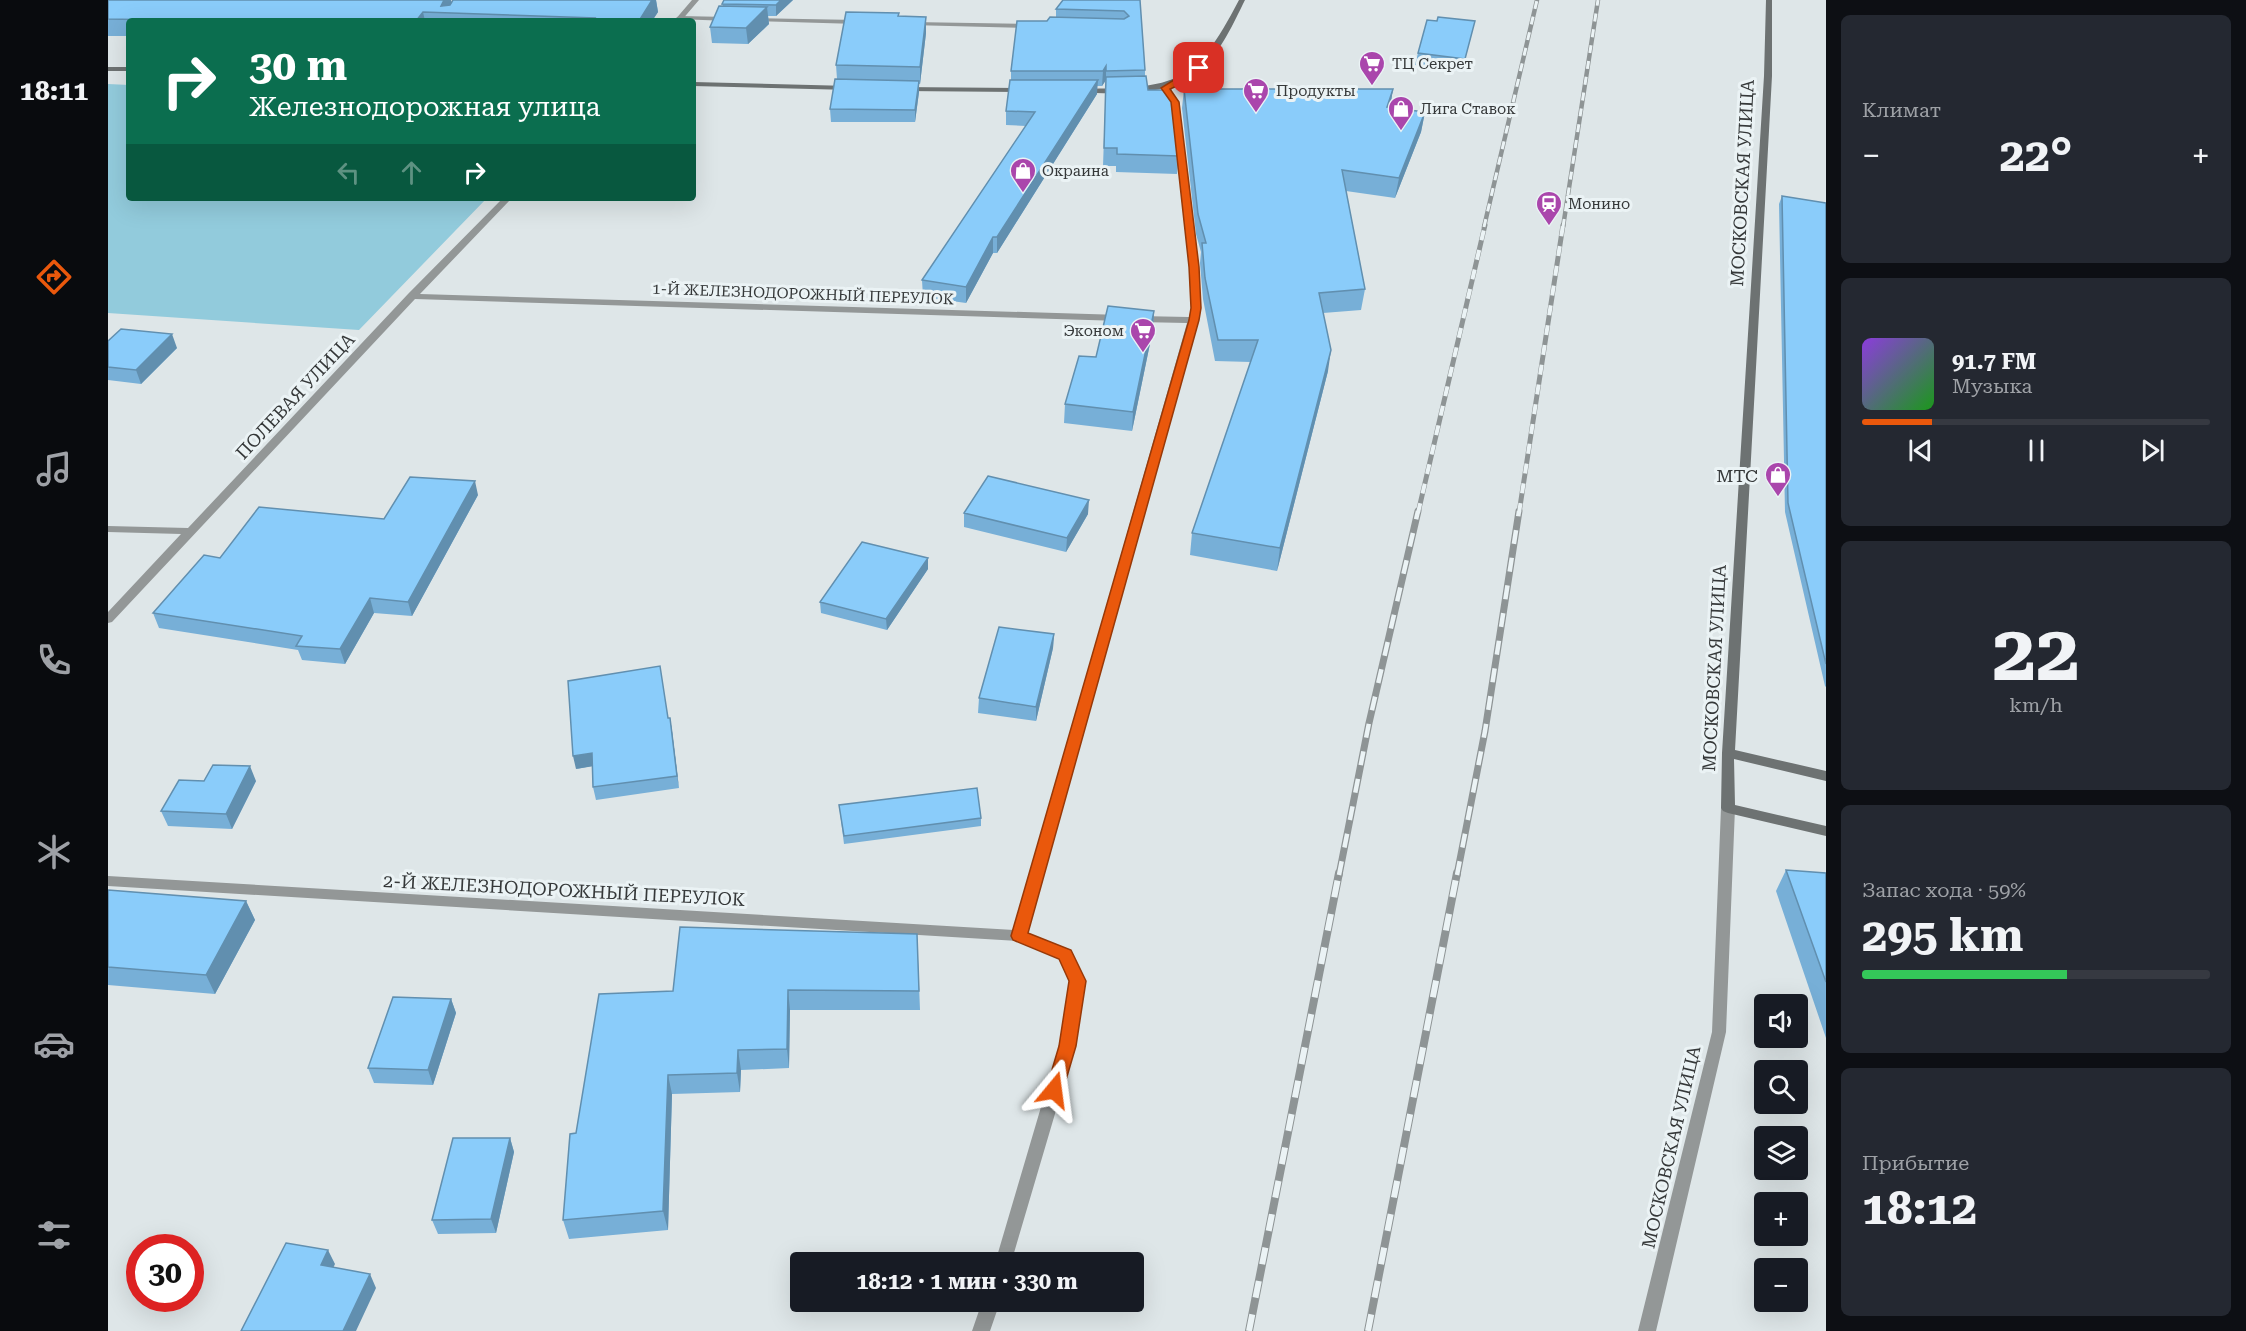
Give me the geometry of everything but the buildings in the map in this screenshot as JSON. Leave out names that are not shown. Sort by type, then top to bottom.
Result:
[{"type":"street","points":[[680,18],[696,0]]},
{"type":"street","points":[[1078,91],[1165,88],[1183,80],[1212,54],[1242,0]]},
{"type":"street","name":"МОСКОВСКАЯ УЛИЦА","points":[[1647,1331],[1719,1032],[1728,753],[1768,76],[1768,0]]},
{"type":"street","points":[[696,20],[871,23]]},
{"type":"street","points":[[907,23],[1039,27]]},
{"type":"street","points":[[108,69],[126,69]]},
{"type":"street","points":[[696,84],[859,88]]},
{"type":"street","points":[[1019,936],[1194,320],[1196,308],[1194,267],[1175,102],[1165,88]]},
{"type":"street","points":[[892,89],[1032,90]]},
{"type":"street","name":"ПОЛЕВАЯ УЛИЦА","points":[[108,619],[411,296],[505,201]]},
{"type":"street","name":"1-Й ЖЕЛЕЗНОДОРОЖНЫЙ ПЕРЕУЛОК","points":[[411,296],[1194,320]]},
{"type":"street","points":[[108,529],[190,531]]},
{"type":"street","points":[[1728,753],[1826,776]]},
{"type":"street","points":[[1728,808],[1826,831]]},
{"type":"street","name":"2-Й ЖЕЛЕЗНОДОРОЖНЫЙ ПЕРЕУЛОК","points":[[108,880],[1019,936],[1066,955],[1077,981],[1067,1046],[1007,1252]]},
{"type":"street","points":[[981,1331],[988,1312]]},
{"type":"shaded area","points":[[108,84],[126,85],[126,201],[484,201],[359,330],[108,313]]},
{"type":"railway","points":[[1484,227],[1537,0]]},
{"type":"railway","points":[[1563,227],[1598,0]]},
{"type":"railway","points":[[1418,513],[1485,225]]},
{"type":"railway","points":[[1519,513],[1563,225]]},
{"type":"railway","points":[[1339,875],[1369,723],[1418,511]]},
{"type":"railway","points":[[1457,875],[1485,731],[1519,511]]},
{"type":"railway","points":[[1249,1331],[1339,873]]},
{"type":"railway","points":[[1368,1331],[1457,873]]},
{"type":"place","name":"ТЦ Секрет","points":[[1372,87]]},
{"type":"place","name":"Продукты","points":[[1256,114]]},
{"type":"place","name":"Лига Ставок","points":[[1401,132]]},
{"type":"place","name":"Окраина","points":[[1023,194]]},
{"type":"place","name":"Монино","points":[[1549,227]]},
{"type":"place","name":"Эконом","points":[[1143,354]]},
{"type":"place","name":"МТС","points":[[1778,498]]},
{"type":"route","points":[[1054,1090],[1067,1046],[1077,981],[1066,955],[1019,936],[1194,320],[1196,308],[1194,267],[1175,102],[1165,88],[1183,80],[1199,68]]}]
